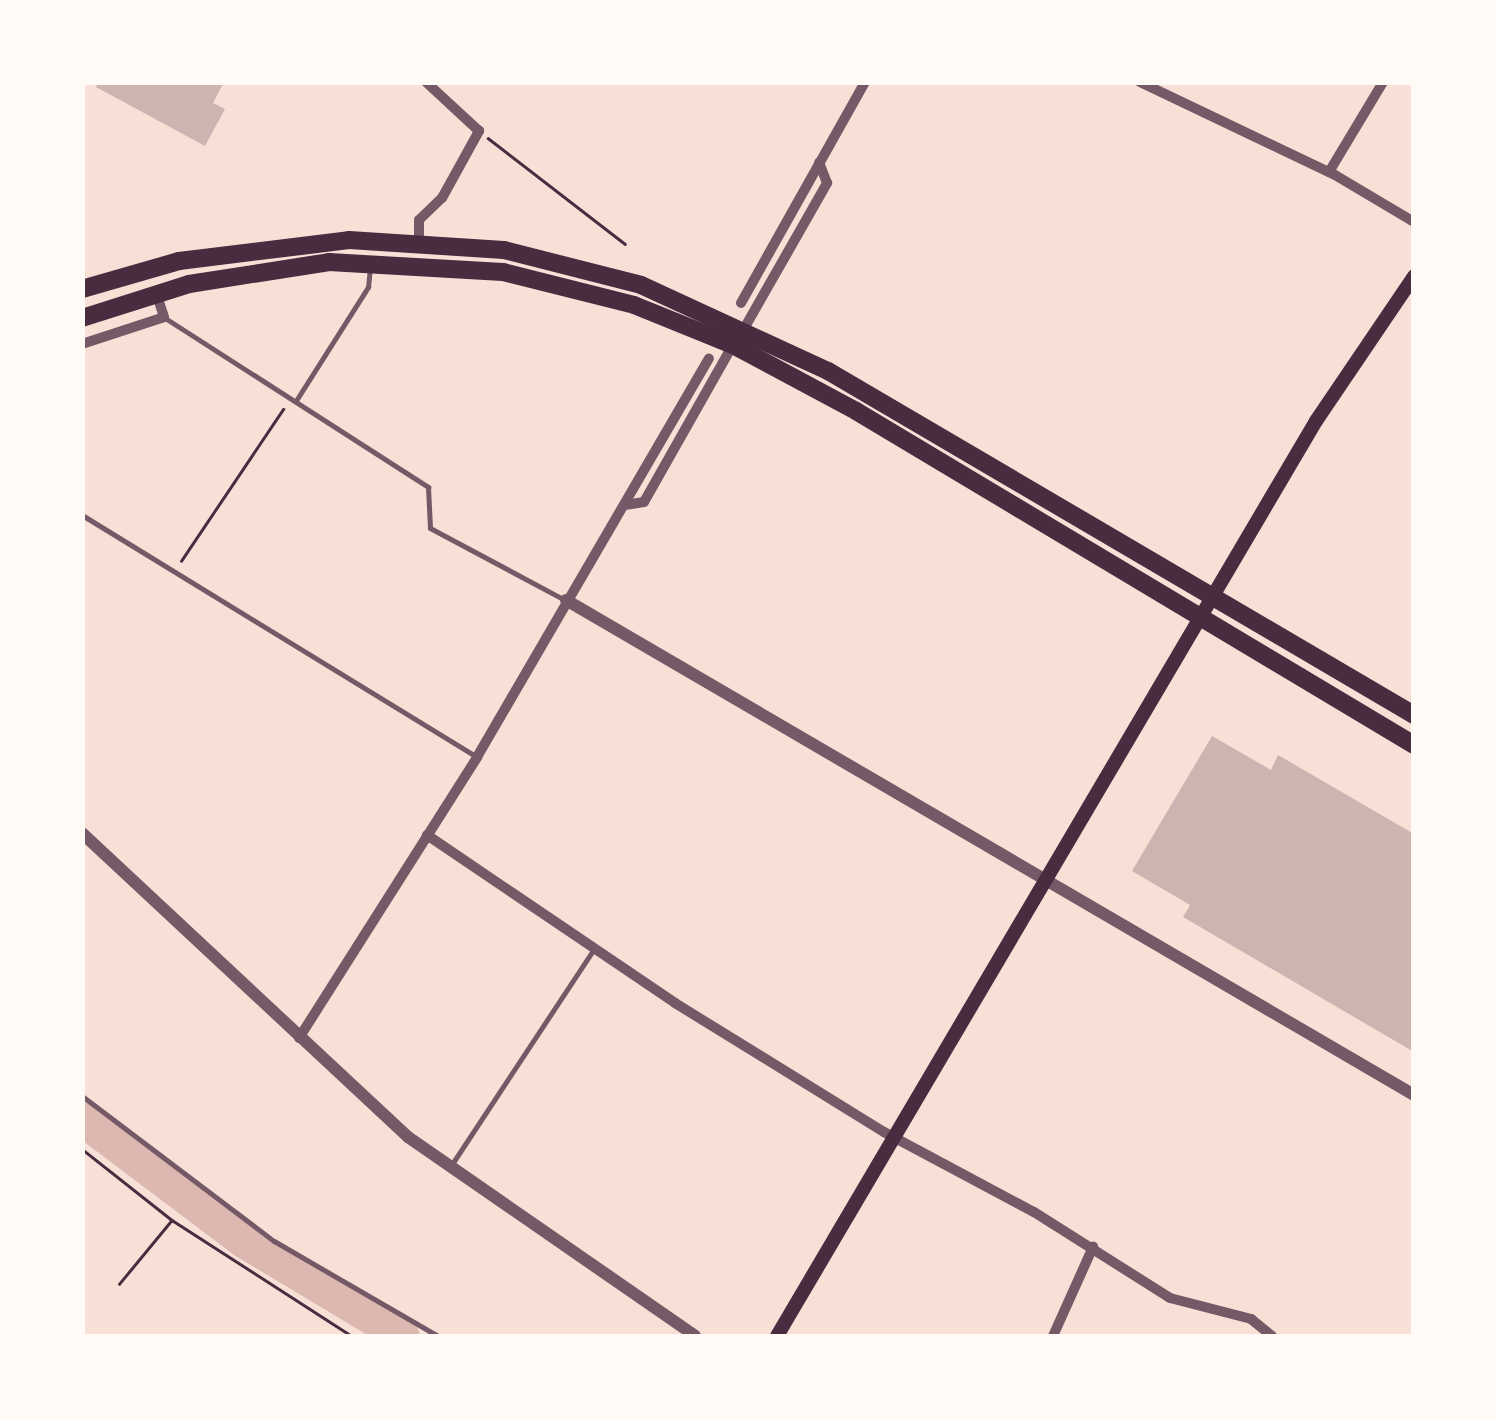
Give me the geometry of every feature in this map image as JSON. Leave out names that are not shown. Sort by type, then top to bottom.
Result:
[{"type":"highway","points":[[82,290],[232,252],[349,240],[419,243],[570,263],[745,327],[1414,715]]},
{"type":"highway","points":[[82,318],[156,292],[258,270],[370,262],[437,264],[564,284],[733,346],[856,412],[1414,745]]},
{"type":"main road","points":[[778,1336],[1316,421],[1414,276]]},
{"type":"street","points":[[419,243],[419,220],[442,198],[479,131],[426,82]]},
{"type":"street","points":[[742,302],[865,82]]},
{"type":"street","points":[[1140,82],[1329,172],[1414,222]]},
{"type":"street","points":[[1329,172],[1383,82]]},
{"type":"street","points":[[745,327],[827,184],[819,162]]},
{"type":"street","points":[[82,344],[164,317],[156,292]]},
{"type":"street","points":[[624,505],[644,502],[733,346]]},
{"type":"street","points":[[299,1038],[477,757],[709,359]]},
{"type":"street","points":[[566,600],[1414,1095]]},
{"type":"street","points":[[82,833],[299,1038],[449,1169],[695,1336]]},
{"type":"street","points":[[427,836],[593,950],[896,1138],[1093,1247],[1170,1298],[1251,1319],[1272,1336]]},
{"type":"street","points":[[1053,1336],[1093,1247]]},
{"type":"lane","points":[[295,398],[368,287],[370,262]]},
{"type":"lane","points":[[164,317],[428,487],[430,528],[566,600]]},
{"type":"lane","points":[[82,515],[172,574],[477,757]]},
{"type":"lane","points":[[449,1169],[593,950]]},
{"type":"lane","points":[[82,1096],[274,1241],[438,1336]]},
{"type":"path","points":[[479,131],[624,244]]},
{"type":"path","points":[[172,574],[295,398]]},
{"type":"path","points":[[82,1149],[172,1220],[352,1336]]},
{"type":"path","points":[[119,1284],[172,1220]]},
{"type":"building","points":[[99,82],[224,82],[213,103],[225,109],[205,146],[96,87]]},
{"type":"building","points":[[1212,736],[1271,770],[1278,755],[1414,834],[1414,1052],[1183,917],[1190,905],[1132,871]]},
{"type":"waterway","points":[[82,1117],[243,1238],[405,1336]]},
{"type":"waterway","points":[[82,1137],[236,1253],[374,1336]]}]
